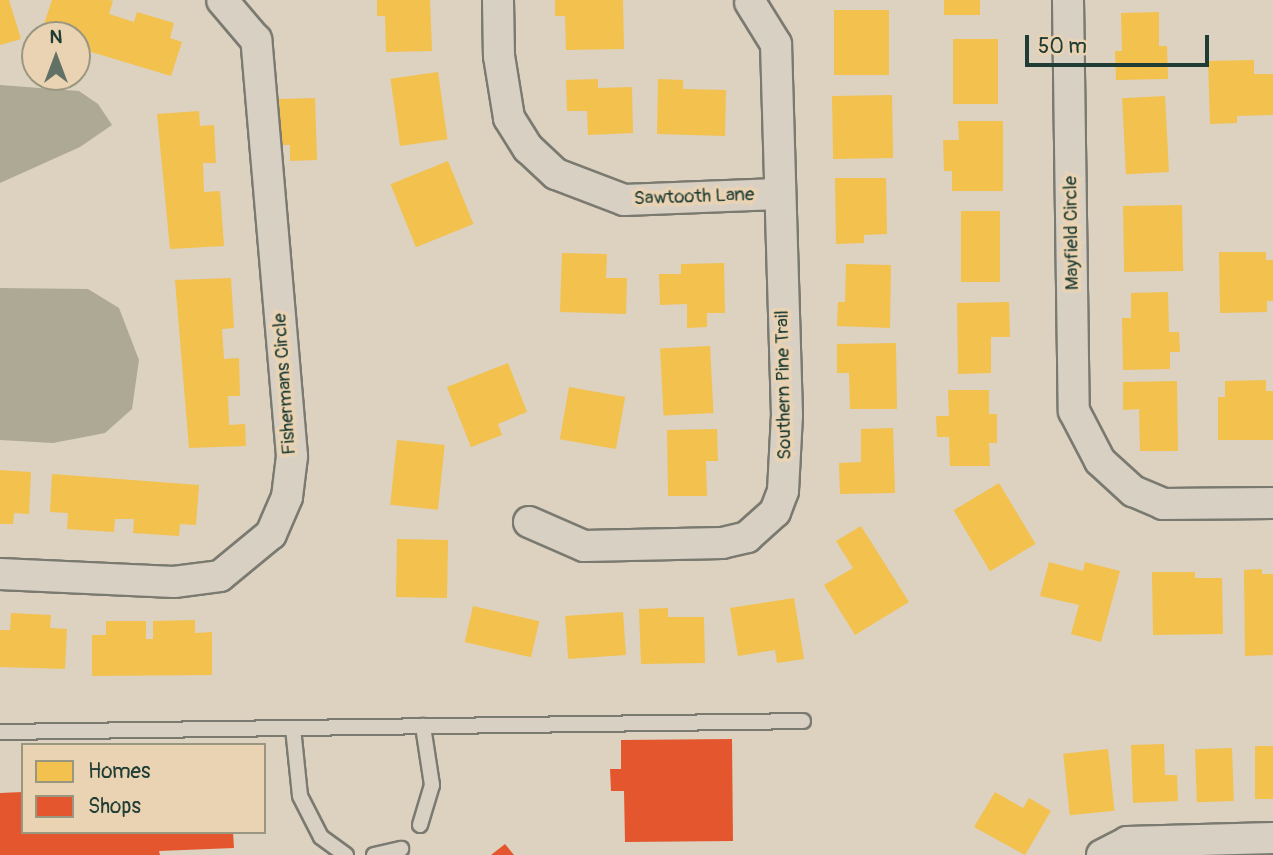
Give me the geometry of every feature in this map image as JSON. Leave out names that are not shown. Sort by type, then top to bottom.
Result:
[{"type":"street","name":"Fishermans Circle","points":[[0,574],[174,582],[220,576],[271,534],[287,497],[292,456],[256,40],[222,0]]},
{"type":"street","name":"Sawtooth Lane","points":[[498,0],[499,56],[509,118],[528,148],[556,174],[624,200],[778,194]]},
{"type":"street","name":"Mayfield Circle","points":[[1068,0],[1074,411],[1100,461],[1133,491],[1163,505],[1273,503]]},
{"type":"street","name":"Southern Pine Trail","points":[[529,522],[583,546],[722,543],[747,537],[775,512],[783,491],[787,415],[778,194],[776,44],[750,2]]},
{"type":"street","points":[[1102,855],[1127,842],[1273,838]]},
{"type":"lane","points":[[0,732],[803,721]]},
{"type":"lane","points":[[419,825],[432,785],[423,726]]},
{"type":"lane","points":[[293,728],[300,796],[321,837],[346,855]]},
{"type":"lane","points":[[374,855],[401,849]]},
{"type":"shaded area","points":[[0,85],[21,87],[21,91],[79,91],[98,104],[112,125],[80,147],[0,183]]},
{"type":"shaded area","points":[[0,288],[88,289],[119,308],[139,360],[132,409],[105,433],[53,443],[0,440]]},
{"type":"building: Homes","points":[[0,0],[9,0],[21,39],[0,45]]},
{"type":"building: Homes","points":[[52,0],[109,0],[113,1],[109,14],[134,22],[137,12],[174,23],[170,38],[182,42],[171,76],[91,52],[91,21],[45,21]]},
{"type":"building: Homes","points":[[377,0],[430,0],[432,51],[386,52],[385,16],[377,16]]},
{"type":"building: Homes","points":[[555,0],[623,0],[624,49],[566,50],[565,16],[555,16]]},
{"type":"building: Homes","points":[[944,0],[980,0],[980,15],[944,15]]},
{"type":"building: Homes","points":[[834,10],[889,10],[889,75],[834,75]]},
{"type":"building: Homes","points":[[1159,12],[1159,46],[1167,46],[1168,79],[1116,80],[1115,51],[1122,51],[1121,13]]},
{"type":"building: Homes","points":[[953,39],[998,39],[998,104],[953,104]]},
{"type":"building: Homes","points":[[1254,60],[1254,74],[1273,74],[1273,115],[1237,116],[1237,123],[1210,124],[1208,61]]},
{"type":"building: Homes","points":[[438,72],[447,139],[400,146],[390,79]]},
{"type":"building: Homes","points":[[598,79],[598,88],[632,87],[633,133],[588,135],[587,111],[567,111],[566,80]]},
{"type":"building: Homes","points":[[658,79],[683,80],[683,89],[726,90],[725,136],[657,134]]},
{"type":"building: Homes","points":[[892,95],[893,158],[833,159],[832,96]]},
{"type":"building: Homes","points":[[1165,96],[1169,172],[1126,174],[1122,98]]},
{"type":"building: Homes","points":[[315,98],[317,160],[290,161],[290,145],[281,145],[279,99]]},
{"type":"building: Homes","points":[[199,111],[200,126],[214,125],[216,163],[203,163],[204,192],[220,191],[224,246],[170,249],[157,114]]},
{"type":"building: Homes","points":[[958,121],[1003,121],[1003,191],[952,191],[952,171],[944,171],[943,140],[959,140]]},
{"type":"building: Homes","points":[[448,161],[473,224],[416,247],[391,184]]},
{"type":"building: Homes","points":[[835,178],[886,178],[887,234],[864,235],[864,243],[836,244]]},
{"type":"building: Homes","points":[[1182,205],[1183,271],[1124,272],[1123,206]]},
{"type":"building: Homes","points":[[961,211],[1000,211],[1000,282],[961,282]]},
{"type":"building: Homes","points":[[1219,252],[1266,252],[1266,260],[1273,260],[1273,301],[1267,301],[1267,312],[1220,313]]},
{"type":"building: Homes","points":[[562,253],[607,254],[606,278],[627,278],[626,314],[560,312]]},
{"type":"building: Homes","points":[[724,263],[725,313],[707,313],[707,327],[687,328],[687,304],[660,305],[659,274],[681,274],[681,264]]},
{"type":"building: Homes","points":[[846,264],[891,265],[890,328],[837,326],[838,302],[845,302]]},
{"type":"building: Homes","points":[[231,278],[234,328],[222,329],[224,359],[239,358],[240,396],[228,396],[229,425],[245,424],[246,446],[189,448],[175,280]]},
{"type":"building: Homes","points":[[1168,292],[1169,332],[1179,332],[1180,352],[1170,352],[1170,369],[1123,370],[1122,318],[1131,318],[1131,293]]},
{"type":"building: Homes","points":[[1009,302],[1010,337],[991,337],[991,373],[958,374],[957,303]]},
{"type":"building: Homes","points":[[896,343],[897,409],[850,409],[849,373],[837,373],[837,344]]},
{"type":"building: Homes","points":[[710,346],[714,413],[664,416],[660,349]]},
{"type":"building: Homes","points":[[508,363],[527,412],[498,424],[502,435],[471,447],[447,387]]},
{"type":"building: Homes","points":[[1266,380],[1266,391],[1273,391],[1273,440],[1218,440],[1218,397],[1225,397],[1225,381]]},
{"type":"building: Homes","points":[[1177,381],[1178,451],[1140,451],[1139,409],[1123,410],[1123,382]]},
{"type":"building: Homes","points":[[569,387],[625,397],[616,449],[560,439]]},
{"type":"building: Homes","points":[[948,390],[989,390],[989,414],[997,414],[997,443],[989,443],[990,466],[950,466],[949,437],[937,437],[936,416],[949,416]]},
{"type":"building: Homes","points":[[893,428],[895,493],[840,494],[839,463],[861,462],[861,429]]},
{"type":"building: Homes","points":[[717,429],[718,461],[706,461],[707,496],[668,496],[667,430]]},
{"type":"building: Homes","points":[[397,440],[445,445],[438,510],[390,505]]},
{"type":"building: Homes","points":[[0,470],[31,472],[29,514],[14,513],[13,524],[0,524]]},
{"type":"building: Homes","points":[[52,474],[199,485],[196,525],[180,524],[179,536],[133,533],[134,519],[115,519],[114,532],[67,529],[68,513],[50,512]]},
{"type":"building: Homes","points":[[999,483],[1036,544],[990,571],[954,510]]},
{"type":"building: Homes","points":[[861,526],[909,602],[855,635],[824,585],[853,568],[836,541]]},
{"type":"building: Homes","points":[[397,539],[448,540],[447,598],[396,597]]},
{"type":"building: Homes","points":[[1049,562],[1083,571],[1085,562],[1120,571],[1101,642],[1071,634],[1079,605],[1040,596]]},
{"type":"building: Homes","points":[[1262,569],[1262,574],[1273,574],[1273,655],[1245,656],[1244,570]]},
{"type":"building: Homes","points":[[1152,572],[1195,572],[1195,578],[1222,578],[1223,634],[1153,635]]},
{"type":"building: Homes","points":[[794,598],[804,659],[777,663],[775,650],[738,656],[730,608]]},
{"type":"building: Homes","points":[[473,606],[539,621],[531,657],[465,642]]},
{"type":"building: Homes","points":[[668,608],[668,617],[704,617],[705,663],[641,664],[639,609]]},
{"type":"building: Homes","points":[[623,612],[626,655],[568,659],[565,616]]},
{"type":"building: Homes","points":[[11,613],[51,615],[50,628],[67,629],[65,669],[0,667],[0,630],[10,630]]},
{"type":"building: Homes","points":[[195,620],[195,633],[212,632],[212,675],[92,676],[92,635],[106,635],[106,621],[146,621],[146,639],[153,639],[153,621]]},
{"type":"building: Homes","points":[[1164,744],[1165,775],[1177,775],[1178,801],[1133,803],[1131,745]]},
{"type":"building: Homes","points":[[1255,746],[1273,746],[1273,799],[1255,799]]},
{"type":"building: Homes","points":[[1232,748],[1234,801],[1197,802],[1195,749]]},
{"type":"building: Homes","points":[[1108,749],[1114,811],[1070,815],[1063,754]]},
{"type":"building: Homes","points":[[995,792],[1023,808],[1029,798],[1051,811],[1025,855],[974,827]]},
{"type":"building: Shops","points":[[732,739],[733,841],[625,842],[624,791],[611,791],[610,769],[621,769],[621,740]]},
{"type":"building: Shops","points":[[21,792],[21,834],[233,834],[234,848],[159,851],[160,855],[0,855],[0,793]]},
{"type":"building: Shops","points":[[505,844],[514,855],[491,855]]}]
